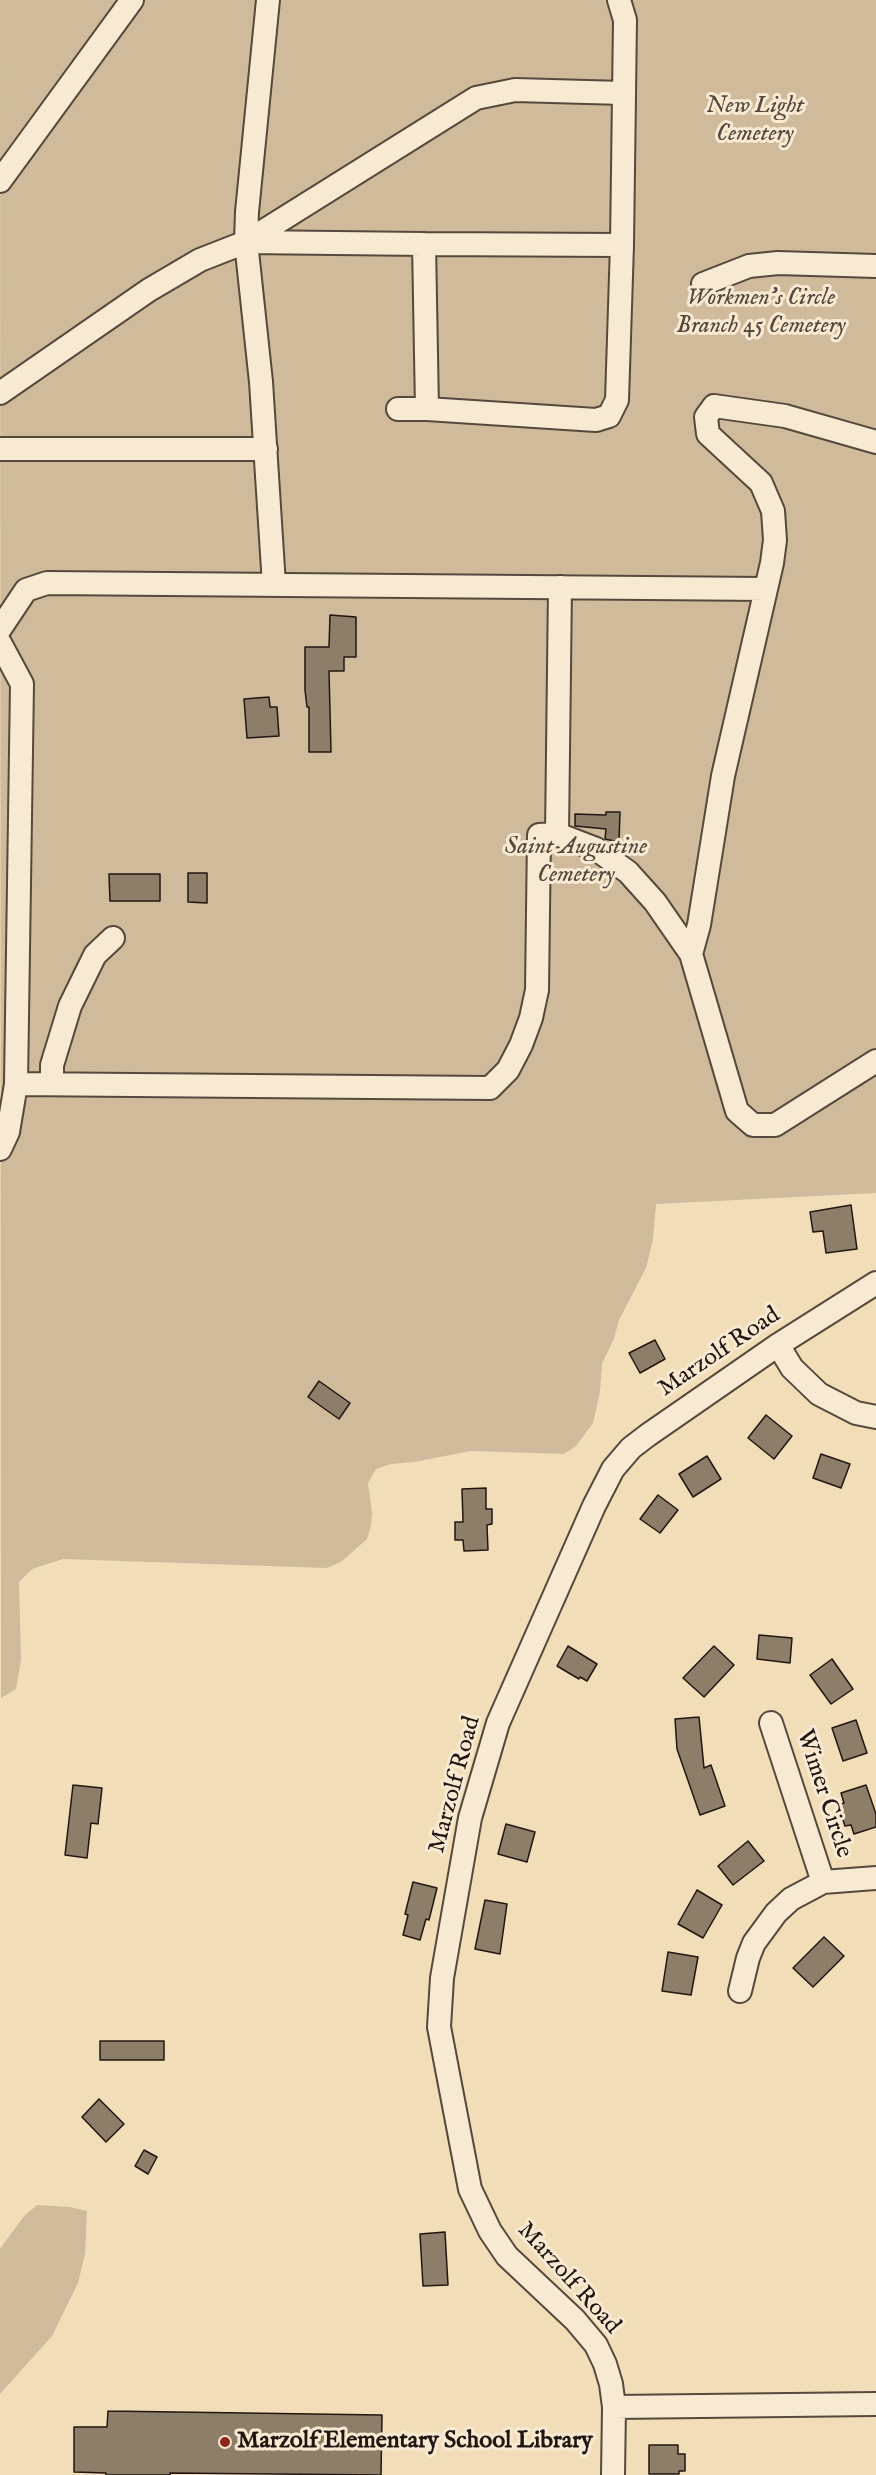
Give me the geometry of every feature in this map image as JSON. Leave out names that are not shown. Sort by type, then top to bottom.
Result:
[{"type":"street","points":[[0,181],[132,0]]},
{"type":"street","points":[[268,0],[246,242],[266,449],[274,585]]},
{"type":"street","points":[[398,409],[596,420],[609,416],[617,400],[622,244],[625,20],[620,0]]},
{"type":"street","points":[[0,393],[149,290],[200,260],[246,242],[476,98],[515,90],[623,93]]},
{"type":"street","points":[[246,242],[622,244]]},
{"type":"street","points":[[424,244],[427,409]]},
{"type":"street","points":[[703,284],[749,266],[758,265],[778,263],[876,266]]},
{"type":"street","points":[[690,954],[699,925],[723,776],[776,540],[773,511],[761,483],[708,434],[706,417],[714,406],[784,416],[876,442]]},
{"type":"street","points":[[0,449],[266,449]]},
{"type":"street","points":[[0,629],[19,597],[35,585],[766,589]]},
{"type":"street","points":[[557,834],[560,587]]},
{"type":"street","points":[[0,643],[22,684],[16,1084],[8,1132],[0,1149]]},
{"type":"street","points":[[16,1084],[490,1088],[508,1070],[531,1018],[537,990],[539,835],[557,834],[596,849],[628,872],[655,902],[690,954],[737,1111],[753,1125],[775,1125],[876,1061]]},
{"type":"street","points":[[52,1084],[52,1065],[70,1006],[95,955],[113,938]]},
{"type":"street","points":[[0,1039],[17,1020]]},
{"type":"street","name":"Marzolf Road","points":[[613,2475],[614,2407],[611,2384],[596,2345],[575,2320],[507,2256],[490,2231],[470,2189],[439,2027],[442,1978],[470,1818],[484,1764],[498,1723],[594,1506],[613,1469],[631,1448],[778,1345],[876,1283]]},
{"type":"street","points":[[778,1345],[792,1368],[819,1394],[856,1413],[876,1417]]},
{"type":"street","name":"Wimer Circle","points":[[771,1723],[823,1882]]},
{"type":"street","points":[[740,1991],[748,1958],[765,1926],[791,1899],[823,1882],[876,1878]]},
{"type":"street","points":[[614,2407],[876,2404]]},
{"type":"green space","points":[[0,0],[876,0],[876,1193],[656,1204],[653,1239],[646,1268],[619,1320],[614,1338],[602,1364],[600,1392],[593,1423],[576,1446],[564,1454],[471,1451],[391,1464],[376,1469],[368,1483],[372,1512],[367,1539],[341,1562],[327,1568],[63,1559],[32,1569],[19,1582],[21,1660],[16,1689],[1,1698]]},
{"type":"green space","points":[[37,2205],[70,2207],[87,2211],[85,2254],[78,2283],[52,2336],[0,2394],[0,2249],[24,2216]]},
{"type":"building","points":[[330,615],[356,617],[356,657],[344,657],[344,671],[329,671],[331,752],[309,752],[305,647],[329,647]]},
{"type":"building","points":[[269,697],[270,707],[277,707],[279,736],[247,738],[244,699]]},
{"type":"building","points":[[606,812],[620,812],[619,842],[605,839],[606,829],[575,826],[575,814],[606,815]]},
{"type":"building","points":[[188,873],[207,873],[207,903],[188,902]]},
{"type":"building","points":[[109,874],[160,874],[160,901],[110,901]]},
{"type":"building","points":[[851,1205],[857,1249],[826,1253],[823,1231],[813,1232],[810,1212]]},
{"type":"building","points":[[655,1340],[665,1359],[640,1373],[629,1353]]},
{"type":"building","points":[[319,1381],[350,1403],[339,1419],[308,1397]]},
{"type":"building","points":[[766,1415],[792,1436],[774,1459],[748,1438]]},
{"type":"building","points":[[821,1454],[850,1464],[841,1488],[813,1478]]},
{"type":"building","points":[[707,1456],[721,1479],[693,1497],[679,1474]]},
{"type":"building","points":[[486,1488],[486,1509],[492,1509],[492,1524],[487,1525],[488,1550],[464,1551],[463,1540],[455,1540],[455,1522],[463,1522],[462,1489]]},
{"type":"building","points":[[658,1495],[678,1510],[660,1533],[640,1519]]},
{"type":"building","points":[[759,1635],[792,1638],[790,1663],[757,1659]]},
{"type":"building","points":[[568,1646],[597,1664],[587,1681],[557,1666]]},
{"type":"building","points":[[714,1646],[734,1665],[704,1697],[683,1678]]},
{"type":"building","points":[[832,1659],[853,1689],[831,1704],[810,1675]]},
{"type":"building","points":[[699,1717],[704,1768],[711,1765],[725,1806],[700,1815],[677,1749],[675,1719]]},
{"type":"building","points":[[856,1720],[867,1753],[843,1761],[832,1728]]},
{"type":"building","points":[[73,1785],[102,1788],[98,1824],[91,1823],[87,1858],[65,1855]]},
{"type":"building","points":[[866,1785],[876,1814],[876,1827],[854,1834],[851,1825],[845,1826],[838,1805],[844,1803],[841,1793]]},
{"type":"building","points":[[506,1824],[535,1832],[527,1862],[498,1854]]},
{"type":"building","points":[[748,1841],[764,1861],[733,1885],[718,1866]]},
{"type":"building","points":[[413,1882],[437,1888],[429,1920],[426,1919],[420,1940],[403,1935],[408,1915],[405,1914]]},
{"type":"building","points":[[697,1890],[722,1905],[703,1938],[678,1924]]},
{"type":"building","points":[[485,1900],[507,1904],[500,1954],[475,1949]]},
{"type":"building","points":[[824,1937],[844,1956],[813,1987],[793,1968]]},
{"type":"building","points":[[668,1952],[698,1957],[691,1995],[662,1991]]},
{"type":"building","points":[[100,2041],[164,2041],[164,2060],[100,2060]]},
{"type":"building","points":[[99,2099],[124,2124],[106,2142],[82,2117]]},
{"type":"building","points":[[144,2150],[157,2157],[148,2174],[135,2166]]},
{"type":"building","points":[[445,2232],[448,2285],[423,2286],[420,2234]]},
{"type":"building","points":[[108,2411],[382,2415],[381,2475],[170,2473],[170,2475],[106,2475],[106,2473],[74,2472],[74,2427],[107,2427]]},
{"type":"building","points":[[649,2445],[678,2445],[678,2454],[685,2454],[685,2471],[679,2471],[679,2474],[649,2474]]},
{"type":"place","name":"Marzolf Elementary School Library","points":[[225,2442]]},
{"type":"park label","name":"New Light Cemetery","points":[[755,121]]},
{"type":"park label","name":"Workmen's Circle Branch 45 Cemetery","points":[[761,313]]},
{"type":"park label","name":"Saint Augustine Cemetery","points":[[576,862]]}]
